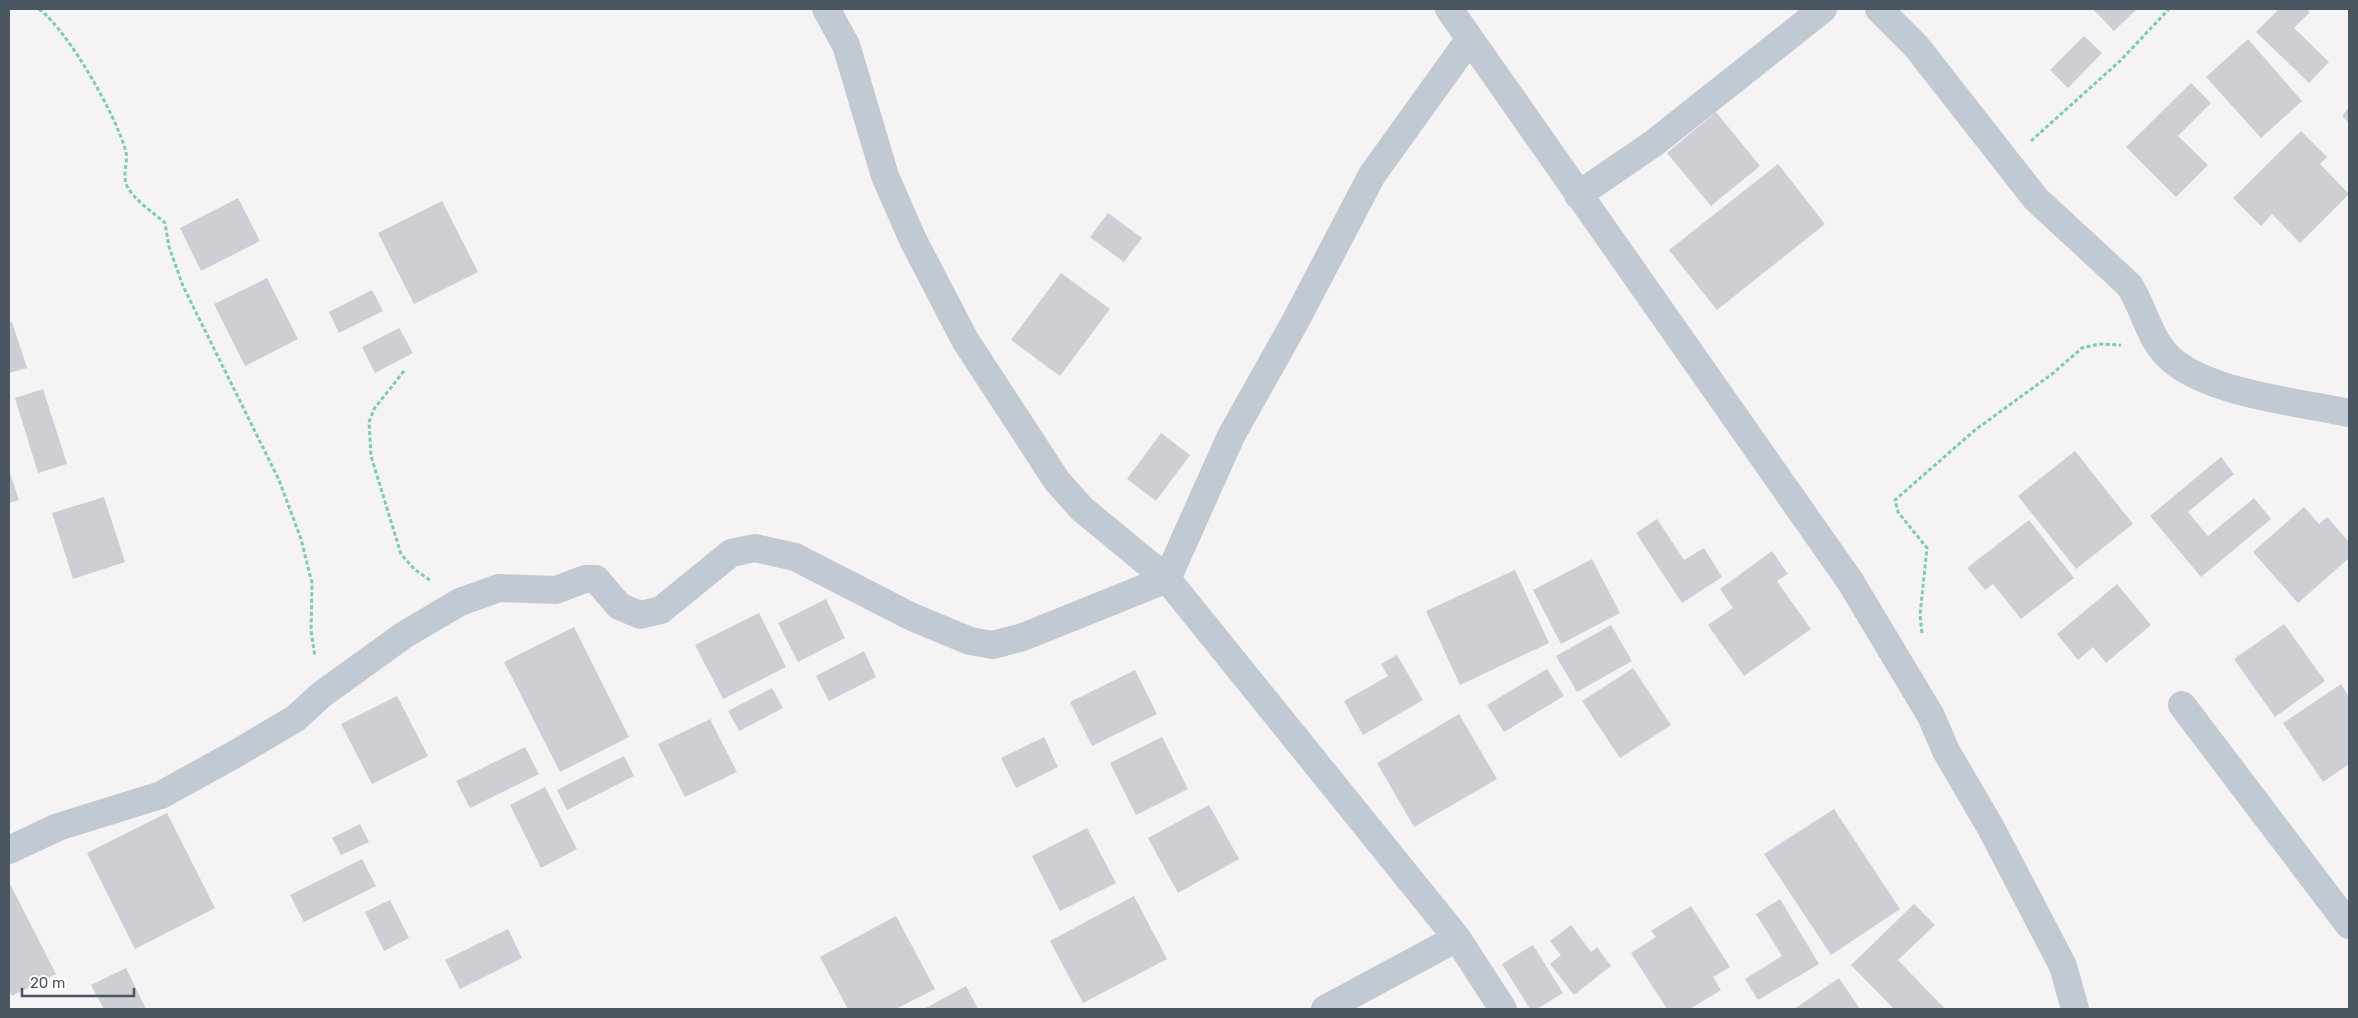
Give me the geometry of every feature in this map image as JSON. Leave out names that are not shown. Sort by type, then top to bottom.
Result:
[{"type":"street","points":[[826,9],[846,45],[889,185],[913,240],[965,340],[1057,481],[1082,509],[1167,579],[1458,938],[1503,1009]]},
{"type":"street","points":[[1449,9],[1850,580],[1931,716],[1946,751],[1991,828],[2063,966],[2075,1009]]},
{"type":"street","points":[[1578,195],[1654,143],[1823,9]]},
{"type":"street","points":[[1880,9],[1916,46],[2036,199],[2129,285],[2137,298],[2151,335],[2171,360],[2193,373],[2232,390],[2349,412]]},
{"type":"street","points":[[9,850],[58,827],[161,794],[296,718],[321,695],[404,635],[460,602],[499,588],[556,590],[585,579],[596,579],[619,606],[640,615],[661,610],[731,553],[756,548],[795,557],[912,618],[970,640],[993,645],[1023,637],[1167,579],[1231,436],[1296,322],[1372,175],[1469,40]]},
{"type":"street","points":[[2182,705],[2349,925]]},
{"type":"street","points":[[1325,1009],[1458,938]]},
{"type":"path","points":[[39,9],[48,16],[68,41],[113,116],[126,154],[126,184],[133,195],[165,223],[169,247],[183,286],[279,480],[301,538],[312,583],[311,631],[321,695]]},
{"type":"path","points":[[2006,163],[2120,61],[2169,9]]},
{"type":"path","points":[[1923,642],[1920,615],[1927,548],[1898,512],[1894,503],[1896,499],[1975,430],[2052,374],[2082,348],[2099,344],[2127,346],[2171,360]]},
{"type":"path","points":[[404,371],[374,409],[369,422],[371,456],[401,554],[414,569],[460,602]]},
{"type":"building","points":[[2093,9],[2137,9],[2114,31]]},
{"type":"building","points":[[2279,9],[2306,9],[2310,12],[2294,28],[2329,62],[2309,83],[2256,32]]},
{"type":"building","points":[[2084,36],[2102,53],[2068,88],[2050,70]]},
{"type":"building","points":[[2248,39],[2302,101],[2261,138],[2206,77]]},
{"type":"building","points":[[2191,83],[2211,103],[2178,136],[2208,165],[2176,197],[2126,147]]},
{"type":"building","points":[[2349,107],[2349,123],[2342,116]]},
{"type":"building","points":[[1716,112],[1760,166],[1711,206],[1667,153]]},
{"type":"building","points":[[2301,131],[2327,157],[2320,164],[2349,194],[2300,243],[2272,214],[2261,226],[2233,198]]},
{"type":"building","points":[[1778,164],[1825,224],[1717,310],[1669,250]]},
{"type":"building","points":[[238,198],[260,241],[201,271],[180,228]]},
{"type":"building","points":[[442,201],[478,272],[414,304],[378,233]]},
{"type":"building","points":[[1108,213],[1142,238],[1124,262],[1090,237]]},
{"type":"building","points":[[1061,273],[1110,309],[1060,376],[1011,340]]},
{"type":"building","points":[[267,278],[298,339],[245,366],[214,304]]},
{"type":"building","points":[[372,290],[383,311],[339,333],[329,312]]},
{"type":"building","points":[[12,322],[27,368],[9,373],[9,323]]},
{"type":"building","points":[[399,328],[413,353],[375,373],[362,347]]},
{"type":"building","points":[[43,389],[67,464],[38,473],[15,398]]},
{"type":"building","points":[[1161,433],[1190,455],[1156,501],[1127,479]]},
{"type":"building","points":[[2075,451],[2133,524],[2076,569],[2018,496]]},
{"type":"building","points":[[2221,457],[2234,474],[2188,512],[2208,536],[2254,498],[2271,519],[2201,577],[2150,516]]},
{"type":"building","points":[[9,470],[19,500],[9,503]]},
{"type":"building","points":[[104,497],[125,562],[73,579],[52,513]]},
{"type":"building","points":[[2304,507],[2319,524],[2327,517],[2349,542],[2349,558],[2298,603],[2253,552]]},
{"type":"building","points":[[1657,519],[1684,560],[1704,548],[1722,577],[1682,603],[1636,533]]},
{"type":"building","points":[[2029,520],[2074,578],[2021,619],[1993,584],[1985,590],[1967,568]]},
{"type":"building","points":[[1772,551],[1788,574],[1777,581],[1811,629],[1744,676],[1708,625],[1733,608],[1720,589]]},
{"type":"building","points":[[1592,559],[1620,613],[1561,644],[1533,590]]},
{"type":"building","points":[[1515,570],[1549,643],[1460,685],[1426,611]]},
{"type":"building","points":[[2117,584],[2151,625],[2106,663],[2093,647],[2078,660],[2057,634]]},
{"type":"building","points":[[826,599],[845,638],[798,662],[778,623]]},
{"type":"building","points":[[759,613],[786,667],[723,699],[695,645]]},
{"type":"building","points":[[2284,624],[2325,681],[2275,717],[2234,659]]},
{"type":"building","points":[[1611,625],[1632,661],[1577,692],[1556,656]]},
{"type":"building","points":[[574,627],[629,737],[560,772],[504,662]]},
{"type":"building","points":[[864,651],[876,677],[829,701],[816,676]]},
{"type":"building","points":[[1397,655],[1423,700],[1363,735],[1344,701],[1388,676],[1381,664]]},
{"type":"building","points":[[1633,668],[1671,725],[1620,758],[1582,701]]},
{"type":"building","points":[[1547,669],[1564,696],[1504,732],[1487,705]]},
{"type":"building","points":[[1135,670],[1157,714],[1092,746],[1070,702]]},
{"type":"building","points":[[2341,684],[2349,697],[2349,764],[2323,782],[2283,723]]},
{"type":"building","points":[[772,688],[783,708],[739,731],[728,711]]},
{"type":"building","points":[[397,696],[428,756],[372,784],[341,724]]},
{"type":"building","points":[[1459,714],[1497,779],[1414,827],[1377,763]]},
{"type":"building","points":[[710,719],[737,772],[685,797],[658,744]]},
{"type":"building","points":[[1044,737],[1058,767],[1016,788],[1001,758]]},
{"type":"building","points":[[1162,737],[1188,789],[1136,815],[1110,763]]},
{"type":"building","points":[[525,747],[539,774],[470,808],[456,781]]},
{"type":"building","points":[[624,756],[634,776],[567,810],[557,790]]},
{"type":"building","points":[[545,787],[577,849],[541,868],[510,805]]},
{"type":"building","points":[[1209,805],[1239,859],[1178,893],[1148,838]]},
{"type":"building","points":[[1834,809],[1900,909],[1831,955],[1764,854]]},
{"type":"building","points":[[167,813],[215,908],[135,949],[87,853]]},
{"type":"building","points":[[360,824],[369,842],[341,855],[332,838]]},
{"type":"building","points":[[1087,828],[1116,883],[1060,911],[1032,856]]},
{"type":"building","points":[[362,859],[376,886],[304,922],[290,895]]},
{"type":"building","points":[[9,882],[56,974],[12,996],[9,989]]},
{"type":"building","points":[[1134,896],[1167,959],[1083,1003],[1050,941]]},
{"type":"building","points":[[1780,899],[1819,964],[1758,1000],[1745,979],[1782,956],[1756,914]]},
{"type":"building","points":[[390,900],[409,938],[384,951],[365,912]]},
{"type":"building","points":[[1914,904],[1935,925],[1898,960],[1945,1009],[1894,1009],[1851,965]]},
{"type":"building","points":[[1691,906],[1730,967],[1713,977],[1721,990],[1690,1009],[1667,1009],[1631,953],[1656,937],[1651,931]]},
{"type":"building","points":[[896,916],[935,989],[896,1009],[848,1009],[820,957]]},
{"type":"building","points":[[1571,925],[1591,952],[1597,947],[1611,966],[1574,995],[1550,964],[1561,955],[1550,941]]},
{"type":"building","points":[[508,929],[522,958],[460,989],[445,960]]},
{"type":"building","points":[[1533,945],[1563,993],[1537,1009],[1530,1009],[1502,964]]},
{"type":"building","points":[[126,968],[146,1009],[104,1009],[91,985]]},
{"type":"building","points":[[1839,978],[1860,1009],[1794,1009]]},
{"type":"building","points":[[966,986],[978,1009],[924,1009]]}]
